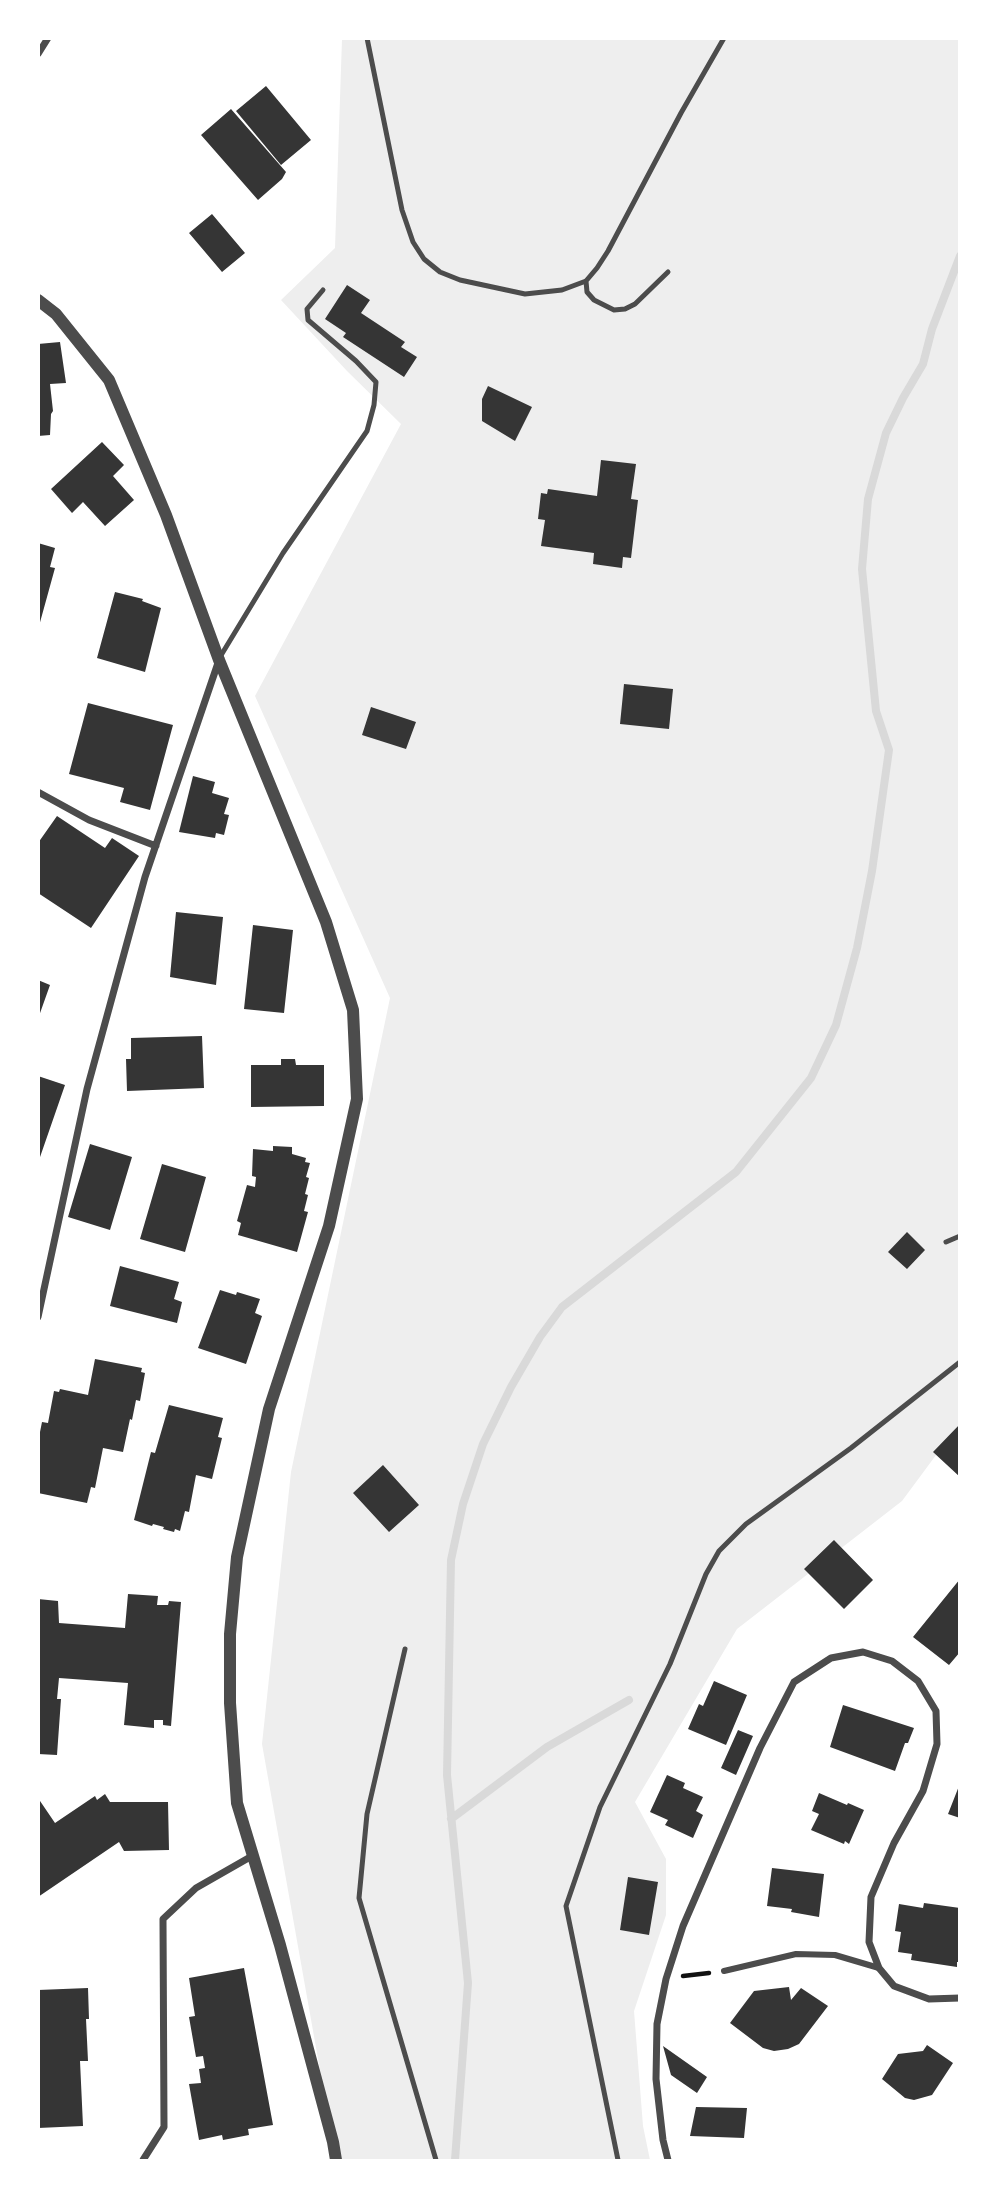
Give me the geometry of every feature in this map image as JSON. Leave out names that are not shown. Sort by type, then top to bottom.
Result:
[{"type":"street","points":[[38,54],[48,38]]},
{"type":"street","points":[[38,300],[56,314],[109,380],[166,516],[278,809],[326,922],[354,1010],[357,1099],[329,1226],[268,1409],[237,1557],[230,1634],[230,1703],[237,1803],[284,1958],[336,2161]]},
{"type":"street","points":[[38,1317],[87,1089],[145,877],[219,660]]},
{"type":"street","points":[[38,792],[89,820],[156,846]]},
{"type":"street","points":[[668,2161],[656,2079],[657,2024],[666,1979],[683,1926],[755,1759],[794,1682],[831,1658],[863,1653],[892,1661],[918,1681],[936,1711],[937,1744],[923,1791],[894,1843],[871,1897],[869,1942],[879,1968],[894,1986],[929,1999],[958,2000]]},
{"type":"street","points":[[143,2161],[164,2126],[163,1919],[196,1888],[252,1856]]},
{"type":"street","points":[[724,1971],[796,1954],[835,1955],[879,1968]]},
{"type":"lane","points":[[367,38],[402,210],[413,242],[424,259],[440,272],[525,293],[562,290],[586,281],[608,251],[724,38]]},
{"type":"lane","points":[[586,281],[587,292],[594,300],[614,310],[625,309],[635,304],[668,272]]},
{"type":"lane","points":[[219,660],[283,553],[367,431],[374,405],[376,382],[308,320],[307,310],[323,290]]},
{"type":"lane","points":[[946,1242],[960,1236]]},
{"type":"lane","points":[[618,2161],[566,1906],[600,1807],[670,1664],[706,1574],[719,1551],[746,1524],[851,1448],[960,1362]]},
{"type":"lane","points":[[405,1649],[367,1814],[359,1898],[436,2161]]},
{"type":"path","points":[[666,1979],[724,1971]]},
{"type":"shaded area","points":[[342,39],[959,39],[959,1424],[902,1501],[737,1629],[635,1802],[666,1859],[666,1915],[634,2011],[643,2126],[650,2160],[336,2160],[262,1744],[291,1472],[390,998],[255,696],[401,424],[281,300],[335,248]]},
{"type":"building","points":[[266,86],[311,140],[281,165],[236,111]]},
{"type":"building","points":[[231,109],[286,172],[282,179],[258,200],[201,135]]},
{"type":"building","points":[[212,214],[245,253],[222,272],[189,233]]},
{"type":"building","points":[[347,285],[370,300],[361,313],[405,342],[401,347],[417,357],[404,377],[343,337],[346,333],[325,319]]},
{"type":"building","points":[[60,342],[66,383],[50,384],[53,411],[50,435],[38,436],[38,344]]},
{"type":"building","points":[[488,386],[532,407],[515,441],[482,421],[482,399]]},
{"type":"building","points":[[102,442],[124,465],[113,476],[134,500],[105,526],[83,502],[72,513],[51,489]]},
{"type":"building","points":[[601,460],[636,464],[631,499],[638,500],[631,558],[623,557],[622,568],[593,564],[594,553],[541,546],[545,520],[538,519],[541,493],[547,494],[548,489],[597,496]]},
{"type":"building","points":[[38,543],[55,548],[50,567],[55,568],[39,626]]},
{"type":"building","points":[[115,592],[143,599],[142,601],[161,608],[145,672],[97,658]]},
{"type":"building","points":[[624,684],[673,689],[669,729],[620,724]]},
{"type":"building","points":[[88,703],[173,725],[150,810],[120,802],[124,788],[69,774]]},
{"type":"building","points":[[371,707],[416,722],[406,749],[362,735]]},
{"type":"building","points":[[193,776],[215,782],[212,793],[229,798],[224,814],[229,815],[224,835],[216,833],[215,838],[179,832]]},
{"type":"building","points":[[57,816],[105,848],[112,838],[139,856],[91,928],[38,893],[38,843]]},
{"type":"building","points":[[176,912],[223,917],[216,985],[170,977]]},
{"type":"building","points":[[253,925],[293,930],[284,1013],[244,1009]]},
{"type":"building","points":[[38,980],[50,985],[39,1016],[38,1016]]},
{"type":"building","points":[[202,1036],[204,1088],[127,1091],[126,1059],[131,1059],[131,1038]]},
{"type":"building","points":[[281,1059],[295,1059],[296,1065],[324,1065],[324,1106],[251,1107],[251,1065],[281,1065]]},
{"type":"building","points":[[38,1076],[65,1085],[39,1160],[38,1160]]},
{"type":"building","points":[[90,1144],[132,1157],[110,1230],[68,1217]]},
{"type":"building","points":[[273,1146],[292,1147],[292,1154],[306,1158],[305,1162],[310,1163],[306,1177],[309,1178],[305,1194],[308,1195],[304,1211],[308,1212],[297,1252],[238,1235],[241,1223],[237,1221],[247,1185],[255,1187],[256,1177],[252,1176],[253,1149],[273,1151]]},
{"type":"building","points":[[162,1164],[206,1177],[185,1252],[140,1239]]},
{"type":"building","points":[[907,1232],[925,1250],[907,1269],[888,1252]]},
{"type":"building","points":[[120,1266],[179,1282],[174,1299],[182,1302],[177,1323],[110,1306]]},
{"type":"building","points":[[220,1290],[260,1299],[255,1313],[262,1316],[246,1364],[198,1348]]},
{"type":"building","points":[[95,1359],[142,1368],[141,1372],[145,1373],[140,1401],[136,1400],[123,1452],[103,1448],[95,1488],[91,1487],[87,1503],[38,1493],[38,1442],[42,1422],[48,1423],[54,1391],[59,1392],[60,1389],[88,1395]]},
{"type":"building","points":[[169,1405],[223,1418],[218,1437],[222,1438],[212,1479],[196,1475],[189,1512],[185,1511],[180,1531],[175,1529],[174,1532],[134,1520],[151,1452],[155,1453]]},
{"type":"building","points":[[960,1424],[960,1477],[933,1452]]},
{"type":"building","points":[[383,1465],[419,1505],[389,1532],[353,1493]]},
{"type":"building","points":[[834,1540],[873,1580],[844,1609],[804,1569]]},
{"type":"building","points":[[960,1579],[960,1652],[949,1665],[913,1637]]},
{"type":"building","points":[[128,1594],[158,1596],[157,1605],[168,1605],[169,1601],[181,1602],[171,1726],[163,1725],[163,1720],[154,1720],[154,1728],[124,1725],[128,1683],[59,1678],[57,1699],[61,1699],[57,1755],[38,1754],[38,1599],[58,1601],[59,1623],[125,1628]]},
{"type":"building","points":[[714,1681],[747,1695],[726,1745],[688,1729],[699,1704],[703,1706]]},
{"type":"building","points":[[843,1705],[914,1728],[908,1743],[905,1743],[895,1771],[830,1747]]},
{"type":"building","points":[[738,1730],[753,1736],[736,1775],[721,1768]]},
{"type":"building","points":[[667,1775],[685,1783],[683,1788],[703,1797],[696,1811],[703,1815],[693,1838],[665,1825],[668,1820],[650,1812]]},
{"type":"building","points":[[960,1786],[960,1818],[948,1814]]},
{"type":"building","points":[[819,1793],[864,1810],[849,1844],[811,1830],[819,1814],[812,1811]]},
{"type":"building","points":[[105,1794],[110,1802],[168,1802],[169,1850],[124,1851],[119,1842],[38,1897],[38,1798],[55,1823],[95,1796],[97,1800]]},
{"type":"building","points":[[772,1868],[824,1874],[819,1917],[791,1912],[792,1909],[767,1906]]},
{"type":"building","points":[[628,1877],[658,1882],[649,1935],[620,1930]]},
{"type":"building","points":[[924,1903],[960,1908],[960,1962],[957,1962],[957,1967],[911,1960],[912,1954],[898,1952],[901,1932],[895,1931],[899,1904],[923,1908]]},
{"type":"building","points":[[244,1968],[273,2125],[248,2129],[249,2135],[223,2140],[222,2135],[199,2140],[189,2084],[201,2083],[199,2069],[205,2068],[203,2056],[196,2057],[189,2017],[195,2016],[189,1978]]},
{"type":"building","points":[[789,1987],[791,2000],[801,1988],[828,2006],[799,2044],[774,2051],[763,2048],[730,2023],[754,1991]]},
{"type":"building","points":[[88,1988],[88,2061],[80,2061],[83,2126],[38,2128],[38,1990]]},
{"type":"building","points":[[927,2045],[953,2063],[932,2095],[914,2100],[905,2098],[882,2079],[898,2054],[923,2051]]},
{"type":"building","points":[[663,2046],[707,2077],[697,2093],[671,2075]]},
{"type":"building","points":[[696,2107],[747,2108],[744,2138],[690,2136]]},
{"type":"waterway","points":[[455,2160],[468,1983],[447,1775],[451,1560],[463,1504],[483,1444],[511,1387],[540,1337],[562,1307],[736,1172],[811,1078],[836,1025],[857,948],[872,871],[889,750],[876,711],[862,569],[868,499],[886,433],[923,364],[932,329],[960,256]]},
{"type":"waterway","points":[[451,1819],[547,1747],[629,1700]]}]
